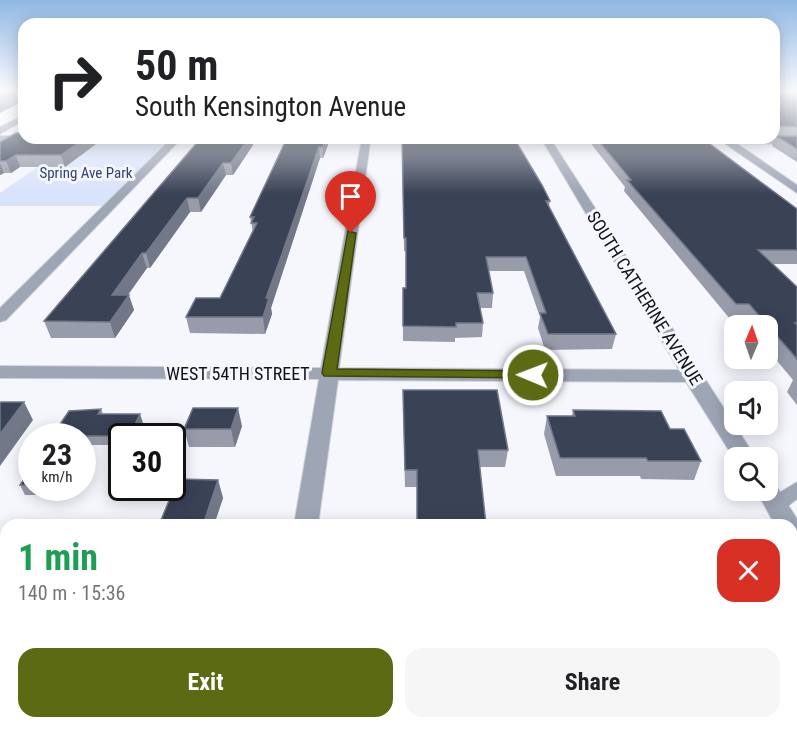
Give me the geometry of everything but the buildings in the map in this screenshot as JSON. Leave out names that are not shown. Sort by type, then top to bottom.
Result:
[{"type":"street","points":[[0,139],[18,139]]},
{"type":"street","points":[[780,141],[797,141]]},
{"type":"street","points":[[0,317],[171,144]]},
{"type":"street","points":[[307,519],[365,144]]},
{"type":"street","name":"SOUTH CATHERINE AVENUE","points":[[550,144],[738,447]]},
{"type":"street","points":[[732,144],[797,190]]},
{"type":"street","name":"WEST 54TH STREET","points":[[0,372],[692,376]]},
{"type":"street","points":[[773,501],[784,519]]},
{"type":"lane","points":[[778,495],[797,489]]},
{"type":"green space","name":"Spring Ave Park","points":[[71,144],[169,144],[107,206],[0,206],[0,193]]},
{"type":"route","points":[[351,233],[329,373],[533,375]]}]
